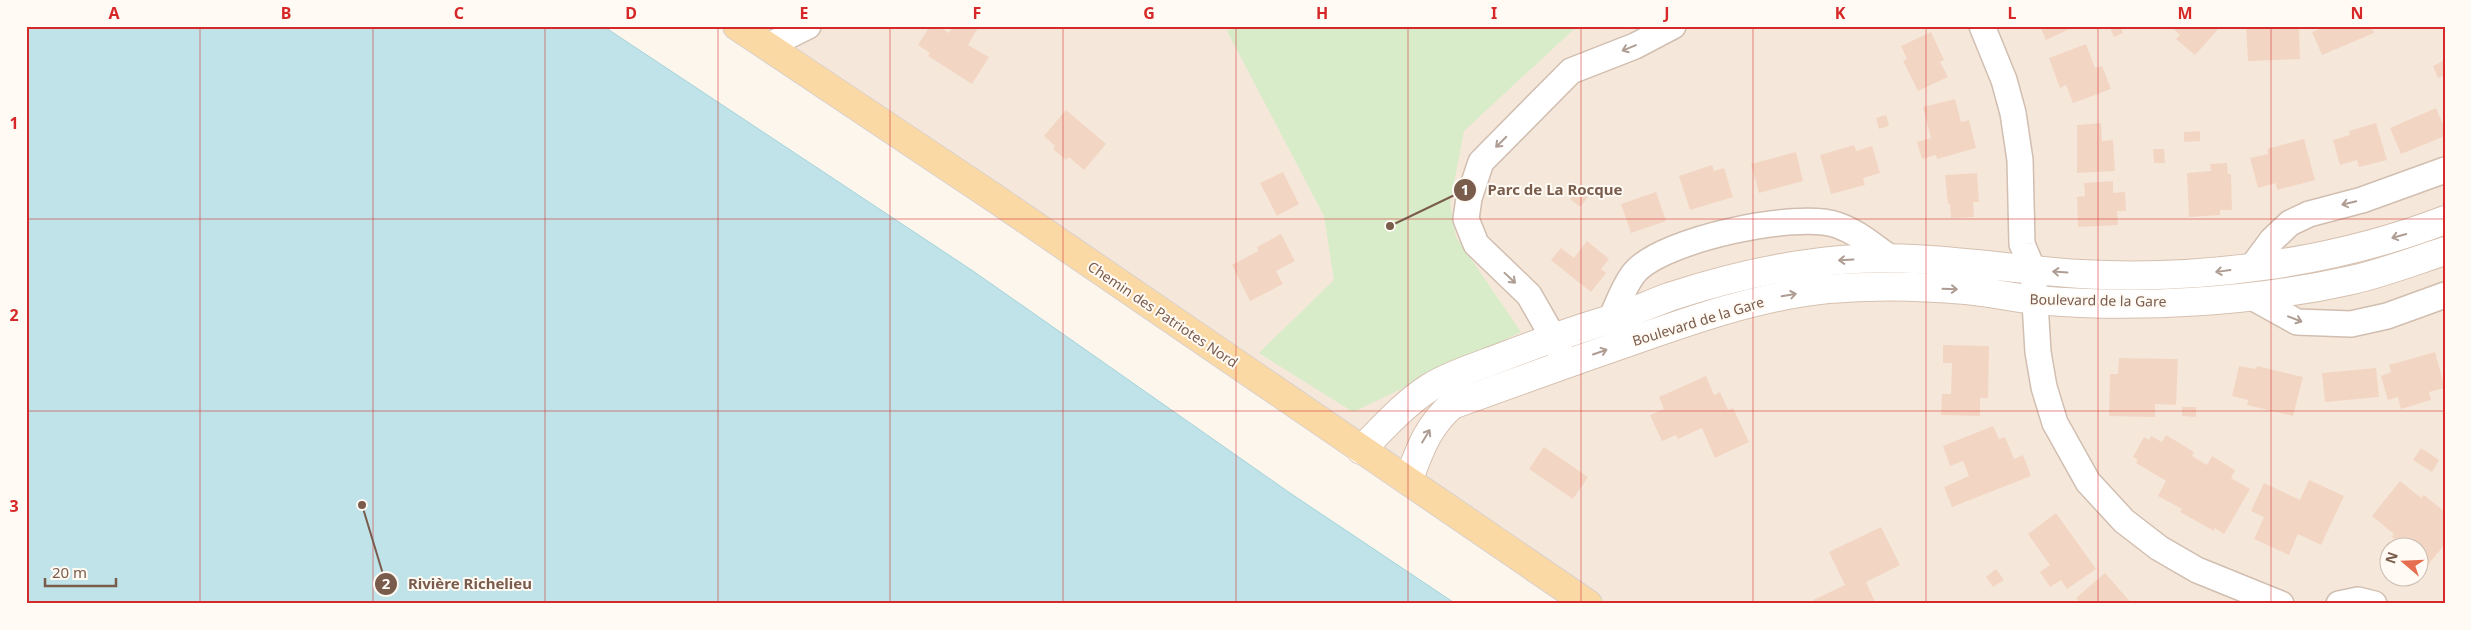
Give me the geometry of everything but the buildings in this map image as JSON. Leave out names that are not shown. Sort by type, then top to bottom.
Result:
[{"type":"main road","name":"Chemin des Patriotes Nord","points":[[737,26],[1588,604]]},
{"type":"street","points":[[768,46],[808,26]]},
{"type":"street","points":[[1566,364],[1554,337],[1529,296],[1476,244],[1466,219],[1469,198],[1481,162],[1571,71],[1635,46],[1673,26]]},
{"type":"street","points":[[1982,26],[2004,80],[2013,113],[2020,160],[2022,244],[2033,270],[2038,352],[2044,387],[2055,423],[2088,482],[2124,521],[2159,548],[2197,570],[2281,604]]},
{"type":"street","points":[[2252,267],[2272,240],[2290,223],[2309,214],[2362,200],[2445,170]]},
{"type":"street","name":"Boulevard de la Gare","points":[[1361,450],[1429,388],[1456,375],[1554,337],[1611,319],[1667,298],[1723,281],[1787,267],[1843,259],[1892,259],[1963,263],[2084,274],[2208,273],[2342,252],[2410,233],[2445,220]]},
{"type":"street","points":[[1611,319],[1636,271],[1654,258],[1682,244],[1778,222],[1819,221],[1836,225],[1858,234],[1892,259]]},
{"type":"street","name":"Boulevard de la Gare","points":[[1408,481],[1422,443],[1438,418],[1452,405],[1726,310],[1777,297],[1826,289],[1878,286],[1966,290],[2036,300],[2104,303],[2252,297],[2354,280],[2445,251]]},
{"type":"street","points":[[2252,297],[2297,322],[2351,324],[2387,316],[2445,295]]},
{"type":"street","points":[[2340,604],[2358,600],[2374,604]]},
{"type":"shaded area","points":[[765,26],[2445,26],[2445,604],[1601,604]]},
{"type":"green space","points":[[1237,26],[1582,26],[1572,31],[1464,131],[1450,204],[1456,237],[1521,332],[1353,412],[1259,353],[1334,280],[1324,216],[1227,31]]},
{"type":"water","points":[[26,26],[603,26],[973,271],[1290,493],[1456,604],[26,604]]},
{"type":"place","name":"Parc de La Rocque","points":[[1390,226]]},
{"type":"place","name":"Rivière Richelieu","points":[[362,505]]}]
